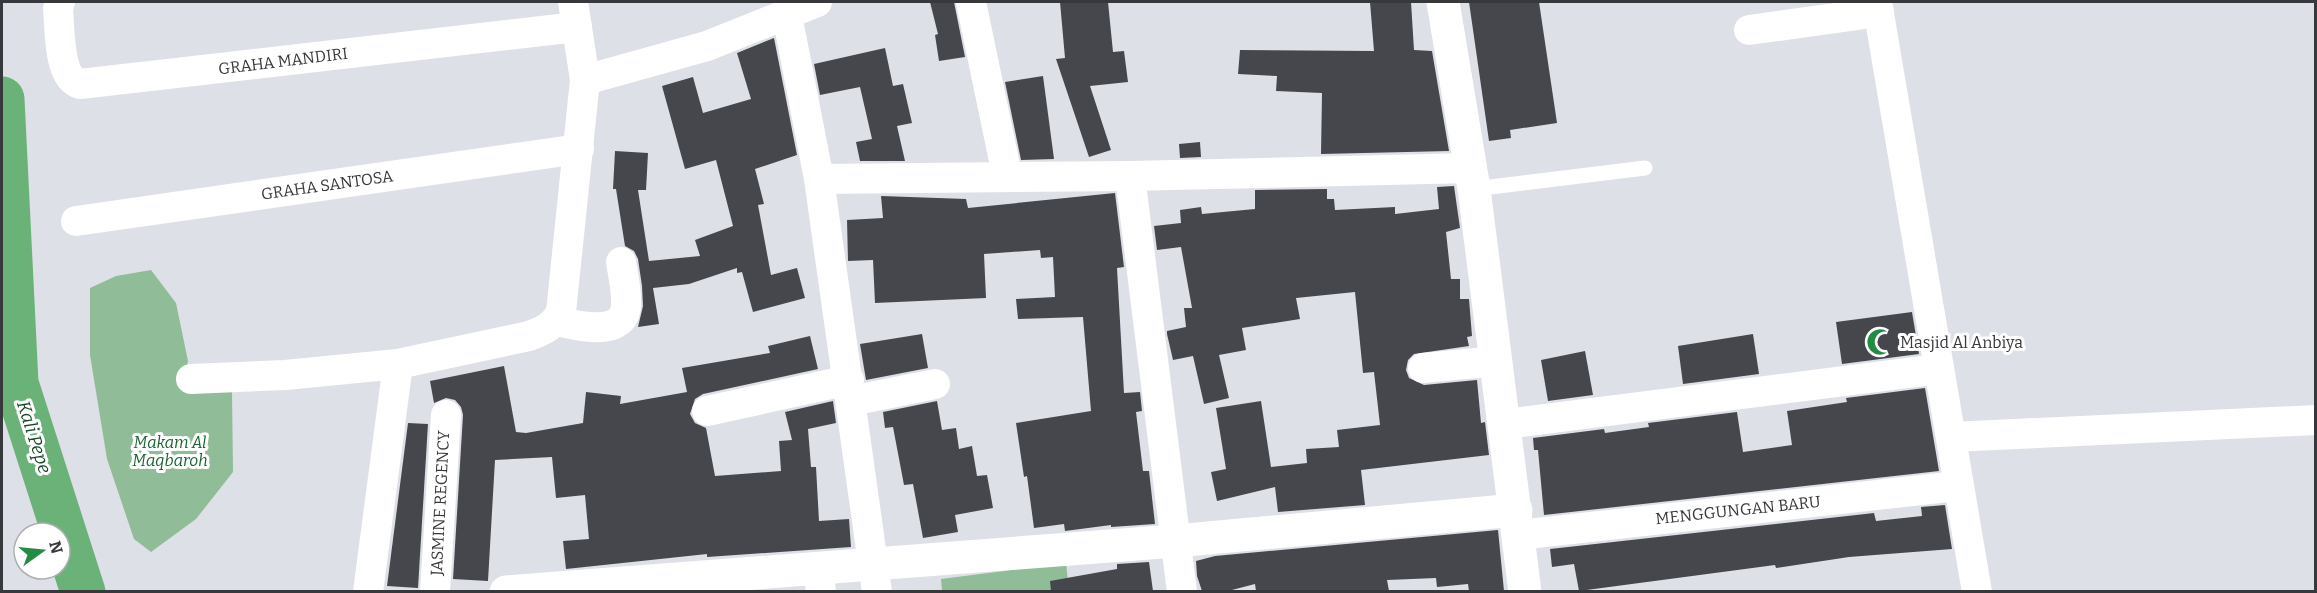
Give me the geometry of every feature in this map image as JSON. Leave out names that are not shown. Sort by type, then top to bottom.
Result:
[{"type":"street","name":"GRAHA MANDIRI","points":[[60,2],[58,9],[66,73],[72,82],[80,84],[575,14]]},
{"type":"street","points":[[585,80],[671,58],[817,2]]},
{"type":"street","points":[[971,2],[1007,175]]},
{"type":"street","points":[[1443,2],[1472,178],[1525,591]]},
{"type":"street","points":[[1749,30],[1878,7],[1977,591]]},
{"type":"street","points":[[191,379],[285,375],[398,364],[529,336],[557,321],[564,298],[585,80],[575,14]]},
{"type":"street","points":[[787,15],[819,179],[875,577]]},
{"type":"street","name":"GRAHA SANTOSA","points":[[76,221],[579,149]]},
{"type":"street","points":[[819,179],[1007,175],[1472,178]]},
{"type":"street","points":[[1130,176],[1182,591]]},
{"type":"street","points":[[557,321],[599,328],[622,318],[626,306],[621,262]]},
{"type":"street","points":[[1423,368],[1497,361]]},
{"type":"street","points":[[368,591],[398,364]]},
{"type":"street","points":[[1505,424],[1939,369]]},
{"type":"street","points":[[707,411],[850,390],[935,384]]},
{"type":"street","name":"JASMINE REGENCY","points":[[435,591],[446,415]]},
{"type":"street","points":[[1951,437],[2316,420]]},
{"type":"street","name":"MENGGUNGAN BARU","points":[[1517,522],[1958,486]]},
{"type":"street","points":[[506,591],[875,577],[1175,541],[1517,522]]},
{"type":"lane","points":[[1472,178],[1645,168]]},
{"type":"green space","name":"Makam Al Maqbaroh","points":[[151,270],[176,303],[188,361],[182,384],[232,392],[233,472],[196,519],[151,552],[134,539],[107,459],[90,355],[90,288],[116,276]]},
{"type":"green space","points":[[1066,563],[1069,591],[942,591],[941,579]]},
{"type":"building","points":[[930,2],[954,2],[965,57],[939,61],[935,35],[938,34]]},
{"type":"building","points":[[1060,2],[1108,2],[1113,52],[1124,51],[1128,82],[1090,86],[1111,150],[1089,157],[1056,59],[1065,58]]},
{"type":"building","points":[[1370,2],[1411,2],[1414,50],[1432,51],[1449,151],[1321,154],[1322,93],[1276,91],[1277,76],[1238,74],[1240,50],[1374,51]]},
{"type":"building","points":[[1469,2],[1539,2],[1557,123],[1510,130],[1511,138],[1489,141]]},
{"type":"building","points":[[774,38],[797,155],[755,169],[764,204],[758,205],[771,275],[797,268],[805,298],[753,312],[742,272],[737,273],[737,268],[689,284],[653,288],[659,324],[638,327],[643,306],[642,286],[638,259],[634,251],[625,246],[616,189],[613,189],[615,151],[648,153],[646,190],[638,190],[649,261],[700,256],[695,240],[733,226],[716,160],[685,169],[662,86],[693,77],[703,113],[751,99],[737,53]]},
{"type":"building","points":[[885,48],[893,86],[903,84],[912,123],[897,126],[905,161],[860,161],[856,142],[872,139],[860,87],[820,95],[814,64]]},
{"type":"building","points":[[1043,76],[1054,159],[1021,160],[1005,82]]},
{"type":"building","points":[[1200,142],[1201,157],[1180,158],[1179,144]]},
{"type":"building","points":[[1454,186],[1460,228],[1446,232],[1451,279],[1460,279],[1460,299],[1469,299],[1472,336],[1467,337],[1469,346],[1414,354],[1408,360],[1406,370],[1409,378],[1424,385],[1477,380],[1481,423],[1485,422],[1489,455],[1361,470],[1365,505],[1278,512],[1275,487],[1217,501],[1211,472],[1226,469],[1216,408],[1261,401],[1271,467],[1307,463],[1306,449],[1339,447],[1337,430],[1380,425],[1374,372],[1363,373],[1355,292],[1296,298],[1300,319],[1242,328],[1246,350],[1219,355],[1229,398],[1204,404],[1193,356],[1173,360],[1167,334],[1167,331],[1186,327],[1184,308],[1192,308],[1181,247],[1157,250],[1154,226],[1181,223],[1180,210],[1201,207],[1202,214],[1255,209],[1255,190],[1327,189],[1327,199],[1334,199],[1335,210],[1395,207],[1395,214],[1439,209],[1437,187]]},
{"type":"building","points":[[1115,193],[1124,267],[1117,268],[1124,393],[1140,392],[1142,411],[1136,412],[1143,471],[1149,471],[1155,524],[1111,527],[1111,525],[1065,531],[1064,524],[1034,528],[1027,476],[1024,477],[1016,423],[1091,411],[1083,317],[1018,319],[1016,299],[1055,297],[1053,257],[1041,258],[1040,250],[984,254],[986,298],[875,303],[873,260],[848,261],[847,220],[883,218],[881,196],[966,199],[968,208]]},
{"type":"building","name":"Masjid Al Anbiya","points":[[1912,312],[1919,354],[1842,364],[1836,322]]},
{"type":"building","points":[[922,334],[928,368],[866,380],[860,344]]},
{"type":"building","points":[[1753,334],[1759,374],[1683,384],[1678,346]]},
{"type":"building","points":[[810,336],[818,369],[703,394],[695,399],[690,414],[695,423],[706,428],[715,476],[781,471],[779,441],[792,440],[785,412],[833,401],[836,423],[808,429],[811,467],[816,467],[819,521],[849,519],[851,547],[707,557],[707,554],[566,569],[563,541],[589,539],[585,495],[556,498],[552,457],[495,460],[488,581],[453,579],[463,415],[461,407],[455,400],[446,398],[434,403],[430,381],[504,366],[516,432],[526,433],[583,423],[586,392],[621,396],[620,404],[687,392],[682,368],[770,353],[768,346]]},
{"type":"building","points":[[1585,351],[1593,395],[1548,401],[1541,360]]},
{"type":"building","points":[[1925,388],[1939,471],[1544,515],[1538,450],[1534,450],[1533,438],[1604,429],[1605,433],[1649,427],[1648,423],[1737,412],[1743,452],[1792,445],[1787,411],[1847,402],[1846,398]]},
{"type":"building","points":[[937,401],[942,430],[956,428],[959,449],[972,446],[977,476],[987,475],[993,508],[955,515],[958,532],[923,538],[913,484],[904,485],[893,427],[885,428],[883,412]]},
{"type":"building","points":[[408,423],[428,424],[418,588],[387,586]]},
{"type":"building","points":[[1945,505],[1952,549],[1849,557],[1776,568],[1775,565],[1579,591],[1574,564],[1552,567],[1550,549],[1874,513],[1876,521],[1922,516],[1921,507]]},
{"type":"building","points":[[1498,530],[1504,591],[1469,591],[1468,584],[1437,587],[1436,578],[1387,580],[1389,591],[1256,591],[1255,584],[1228,591],[1202,591],[1197,576],[1196,561],[1215,556]]},
{"type":"building","points":[[1149,562],[1153,591],[1051,591],[1050,581],[1117,569],[1117,564]]},
{"type":"waterway","name":"Kali Pepe","points":[[2,99],[16,383],[83,592]]},
{"type":"place","name":"Masjid Al Anbiya","points":[[1880,342]]}]
